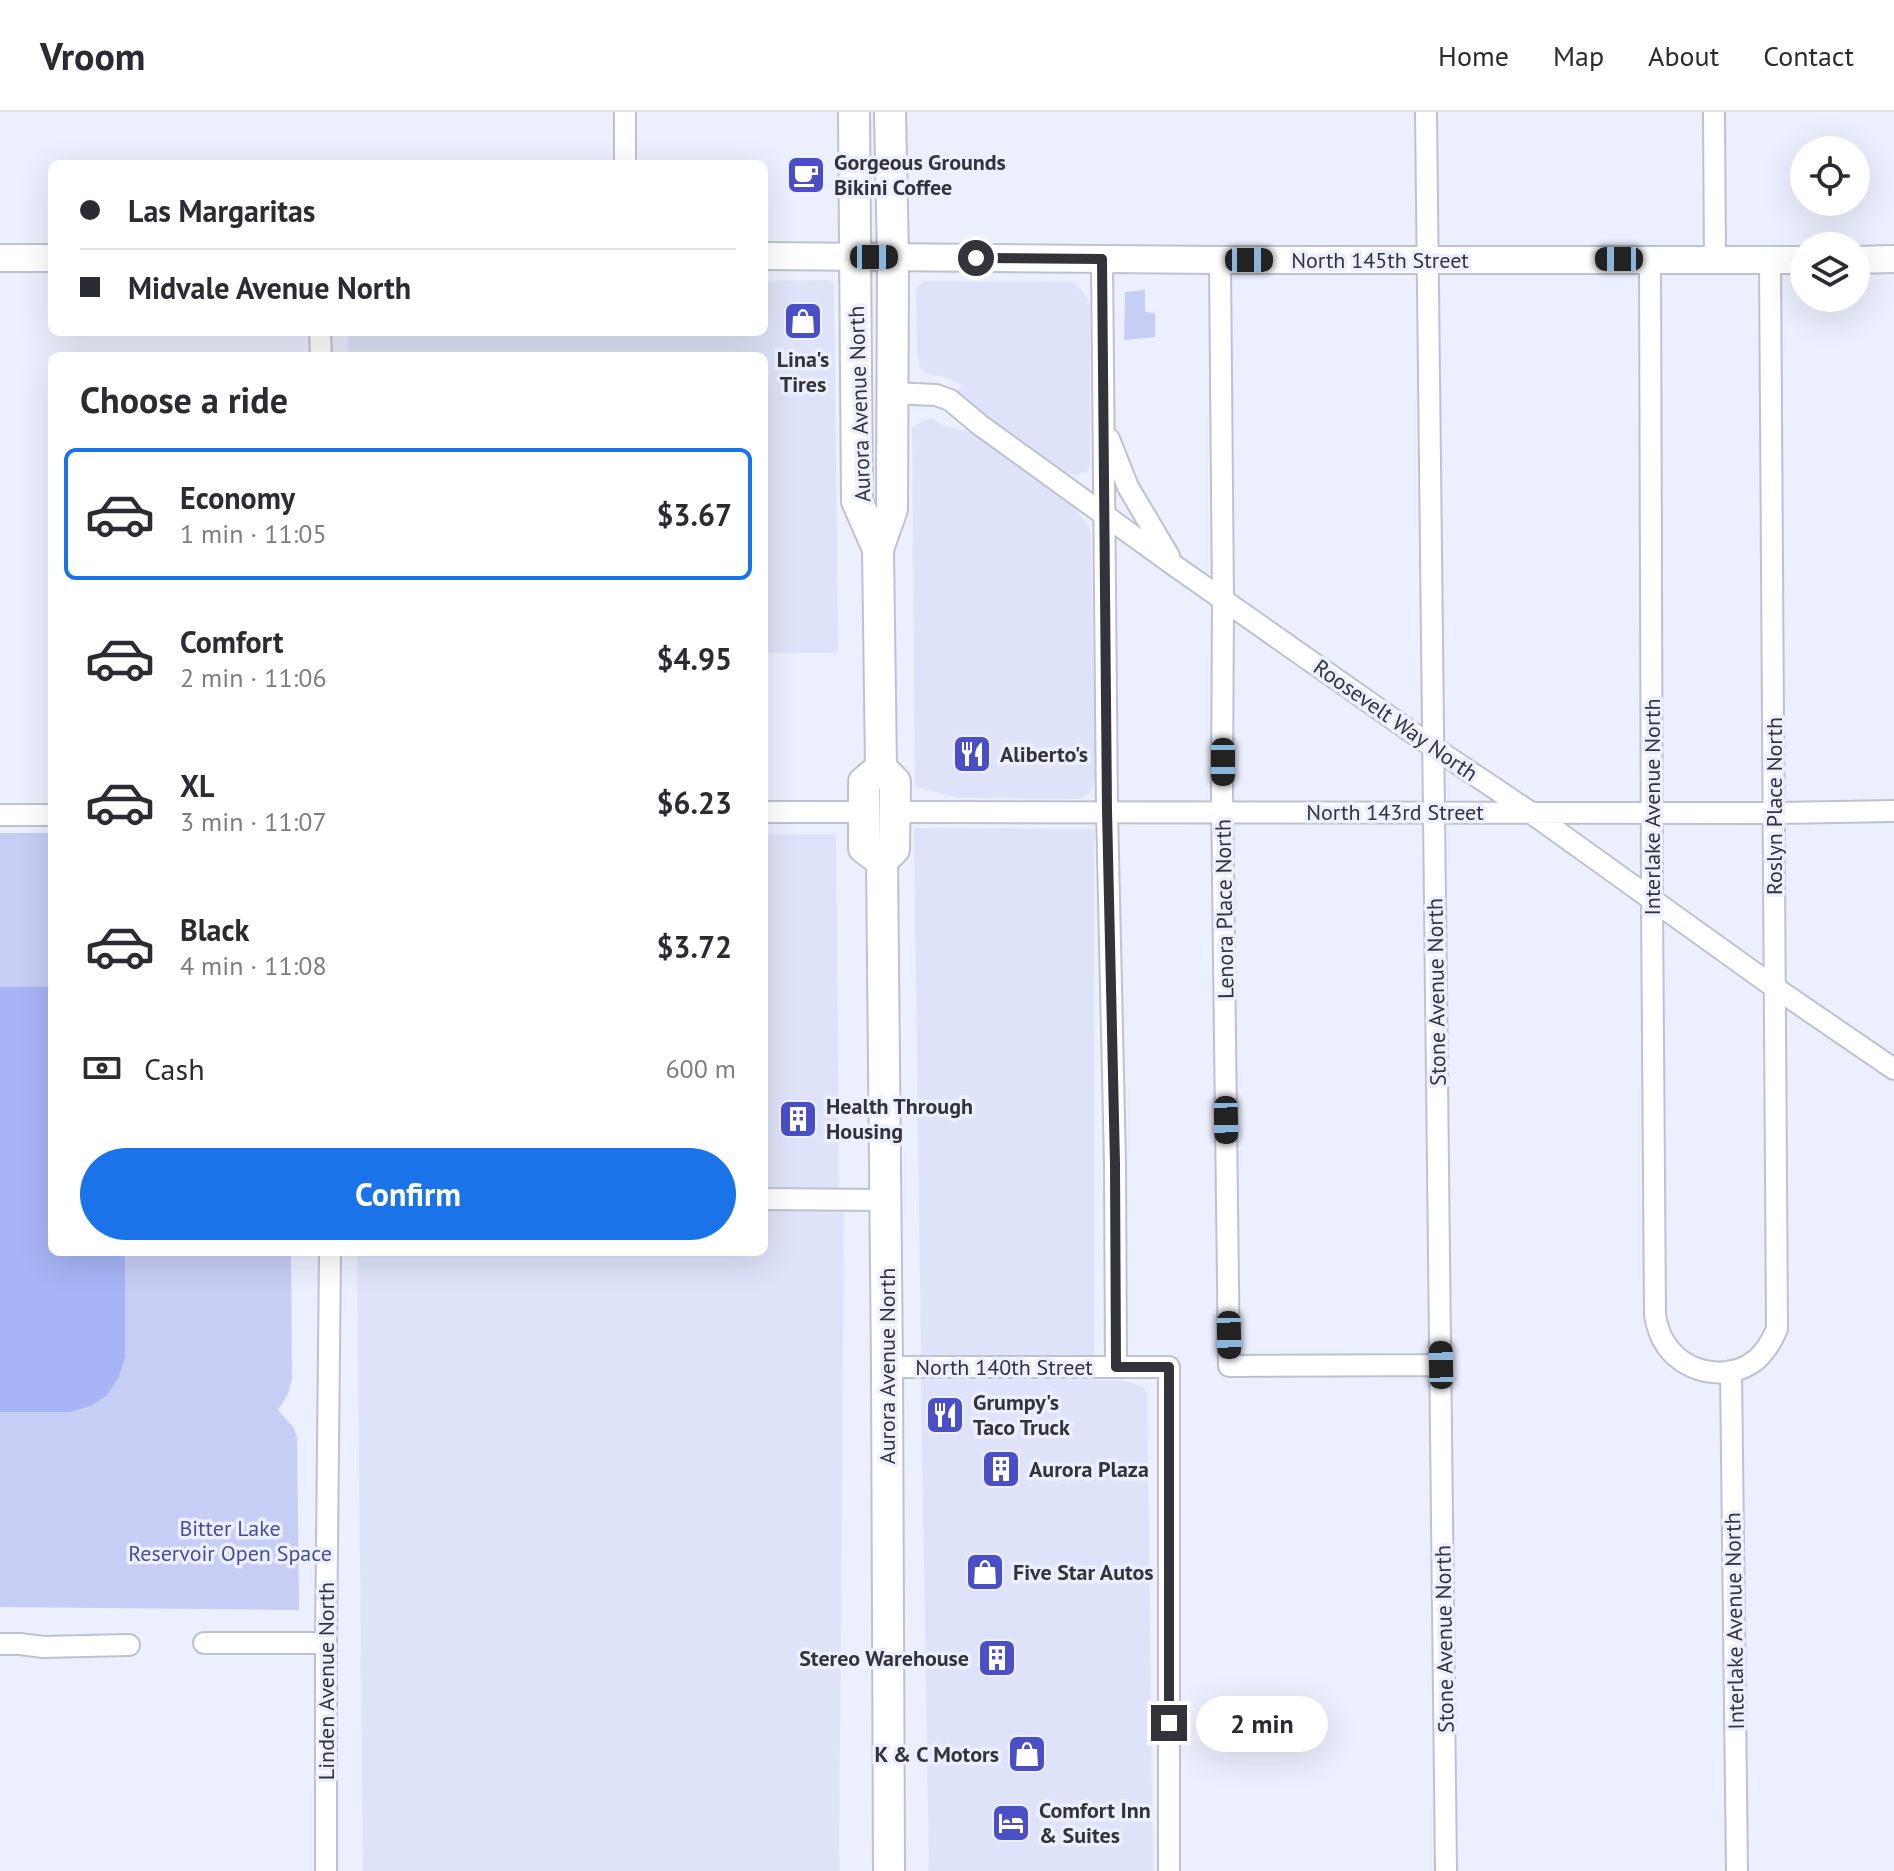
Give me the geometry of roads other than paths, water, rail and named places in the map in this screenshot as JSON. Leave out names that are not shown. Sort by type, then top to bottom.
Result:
[{"type":"highway","name":"Aurora Avenue North","points":[[854,112],[857,501],[878,549]]},
{"type":"highway","name":"Aurora Avenue North","points":[[889,1871],[882,861],[894,849],[895,782],[881,768],[878,549],[892,509],[890,112]]},
{"type":"highway","name":"Aurora Avenue North","points":[[881,768],[864,782],[864,848],[882,861]]},
{"type":"main road","name":"North 145th Street","points":[[768,256],[1790,260]]},
{"type":"main road","points":[[0,258],[48,258]]},
{"type":"main road","points":[[1870,260],[1894,259]]},
{"type":"street","points":[[625,112],[625,160]]},
{"type":"street","name":"Stone Avenue North","points":[[1426,112],[1446,1871]]},
{"type":"street","points":[[1714,112],[1715,260]]},
{"type":"street","points":[[1102,259],[1116,1367]]},
{"type":"street","name":"Interlake Avenue North","points":[[1650,259],[1655,1316],[1659,1333],[1670,1351],[1681,1361],[1712,1373],[1731,1371],[1737,1871]]},
{"type":"street","name":"Lenora Place North","points":[[1220,260],[1229,1366],[1441,1365]]},
{"type":"street","name":"Roslyn Place North","points":[[1731,1371],[1755,1361],[1766,1350],[1777,1329],[1770,260]]},
{"type":"street","name":"Roosevelt Way North","points":[[892,393],[936,395],[950,400],[1175,566],[1894,1069]]},
{"type":"street","points":[[1104,423],[1128,487],[1175,566]]},
{"type":"street","name":"North 143rd Street","points":[[895,812],[1894,811]]},
{"type":"street","points":[[768,812],[864,812]]},
{"type":"street","points":[[0,815],[48,815]]},
{"type":"street","points":[[768,1199],[886,1200]]},
{"type":"street","name":"Linden Avenue North","points":[[326,1871],[330,1256]]},
{"type":"street","name":"North 140th Street","points":[[887,1367],[1169,1367],[1169,1871]]},
{"type":"street","points":[[204,1643],[326,1643]]},
{"type":"street","points":[[0,1644],[43,1647],[129,1645]]},
{"type":"water","points":[[0,987],[48,987],[48,1256],[125,1256],[125,1357],[119,1377],[106,1396],[90,1406],[70,1412],[0,1412]]},
{"type":"place","name":"Gorgeous Grounds Bikini Coffee","points":[[806,175]]},
{"type":"place","name":"Lina's Tires","points":[[803,321]]},
{"type":"place","name":"Aliberto's","points":[[972,754]]},
{"type":"place","name":"Health Through Housing","points":[[798,1119]]},
{"type":"place","name":"Grumpy's Taco Truck","points":[[945,1415]]},
{"type":"place","name":"Aurora Plaza","points":[[1001,1469]]},
{"type":"place","name":"Five Star Autos","points":[[985,1572]]},
{"type":"place","name":"Stereo Warehouse","points":[[997,1658]]},
{"type":"place","name":"K & C Motors","points":[[1027,1754]]},
{"type":"place","name":"Comfort Inn & Suites","points":[[1011,1823]]},
{"type":"park label","name":"Bitter Lake Reservoir Open Space","points":[[230,1540]]}]
